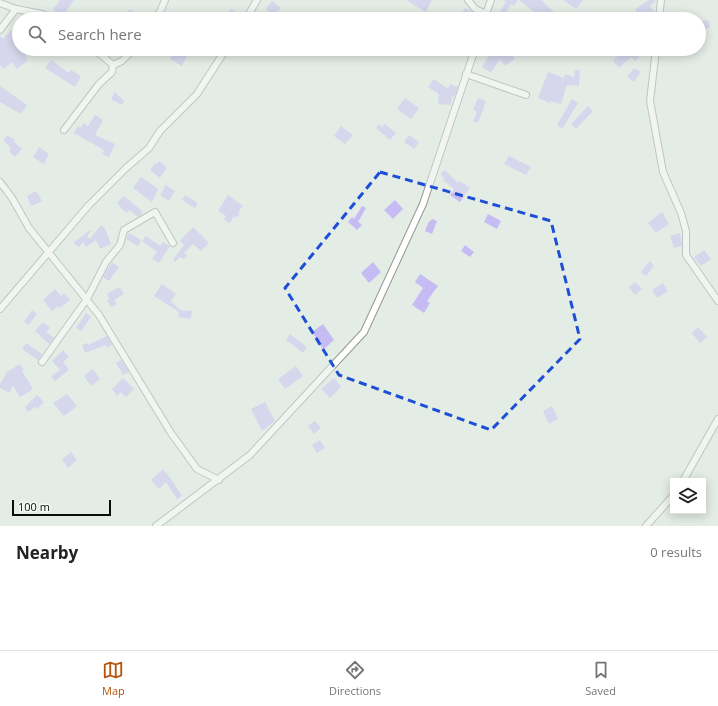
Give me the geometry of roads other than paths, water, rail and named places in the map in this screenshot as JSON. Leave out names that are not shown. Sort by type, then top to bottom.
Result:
[{"type":"street","points":[[158,12],[164,0]]},
{"type":"street","points":[[250,12],[256,0]]},
{"type":"street","points":[[468,0],[479,12]]},
{"type":"street","points":[[486,12],[491,0]]},
{"type":"street","points":[[660,12],[661,0]]},
{"type":"street","points":[[0,2],[16,9],[32,12]]},
{"type":"street","points":[[0,30],[12,14]]},
{"type":"street","points":[[103,56],[113,64]]},
{"type":"street","points":[[113,64],[122,61],[127,56]]},
{"type":"street","points":[[0,308],[89,205],[125,169],[149,148],[160,131],[197,94],[221,56]]},
{"type":"street","points":[[156,526],[250,456],[364,332],[424,204],[472,56]]},
{"type":"street","points":[[655,56],[650,101],[663,172],[681,213],[686,231],[686,255],[718,301]]},
{"type":"street","points":[[64,130],[98,84],[112,72],[113,64]]},
{"type":"street","points":[[466,74],[526,95]]},
{"type":"street","points":[[0,182],[12,198],[29,228],[99,315],[171,433],[198,469],[219,480]]},
{"type":"street","points":[[42,362],[87,299],[106,262],[120,245],[124,230],[155,212],[173,243]]},
{"type":"street","points":[[686,478],[718,419]]},
{"type":"street","points":[[646,526],[670,499]]}]
